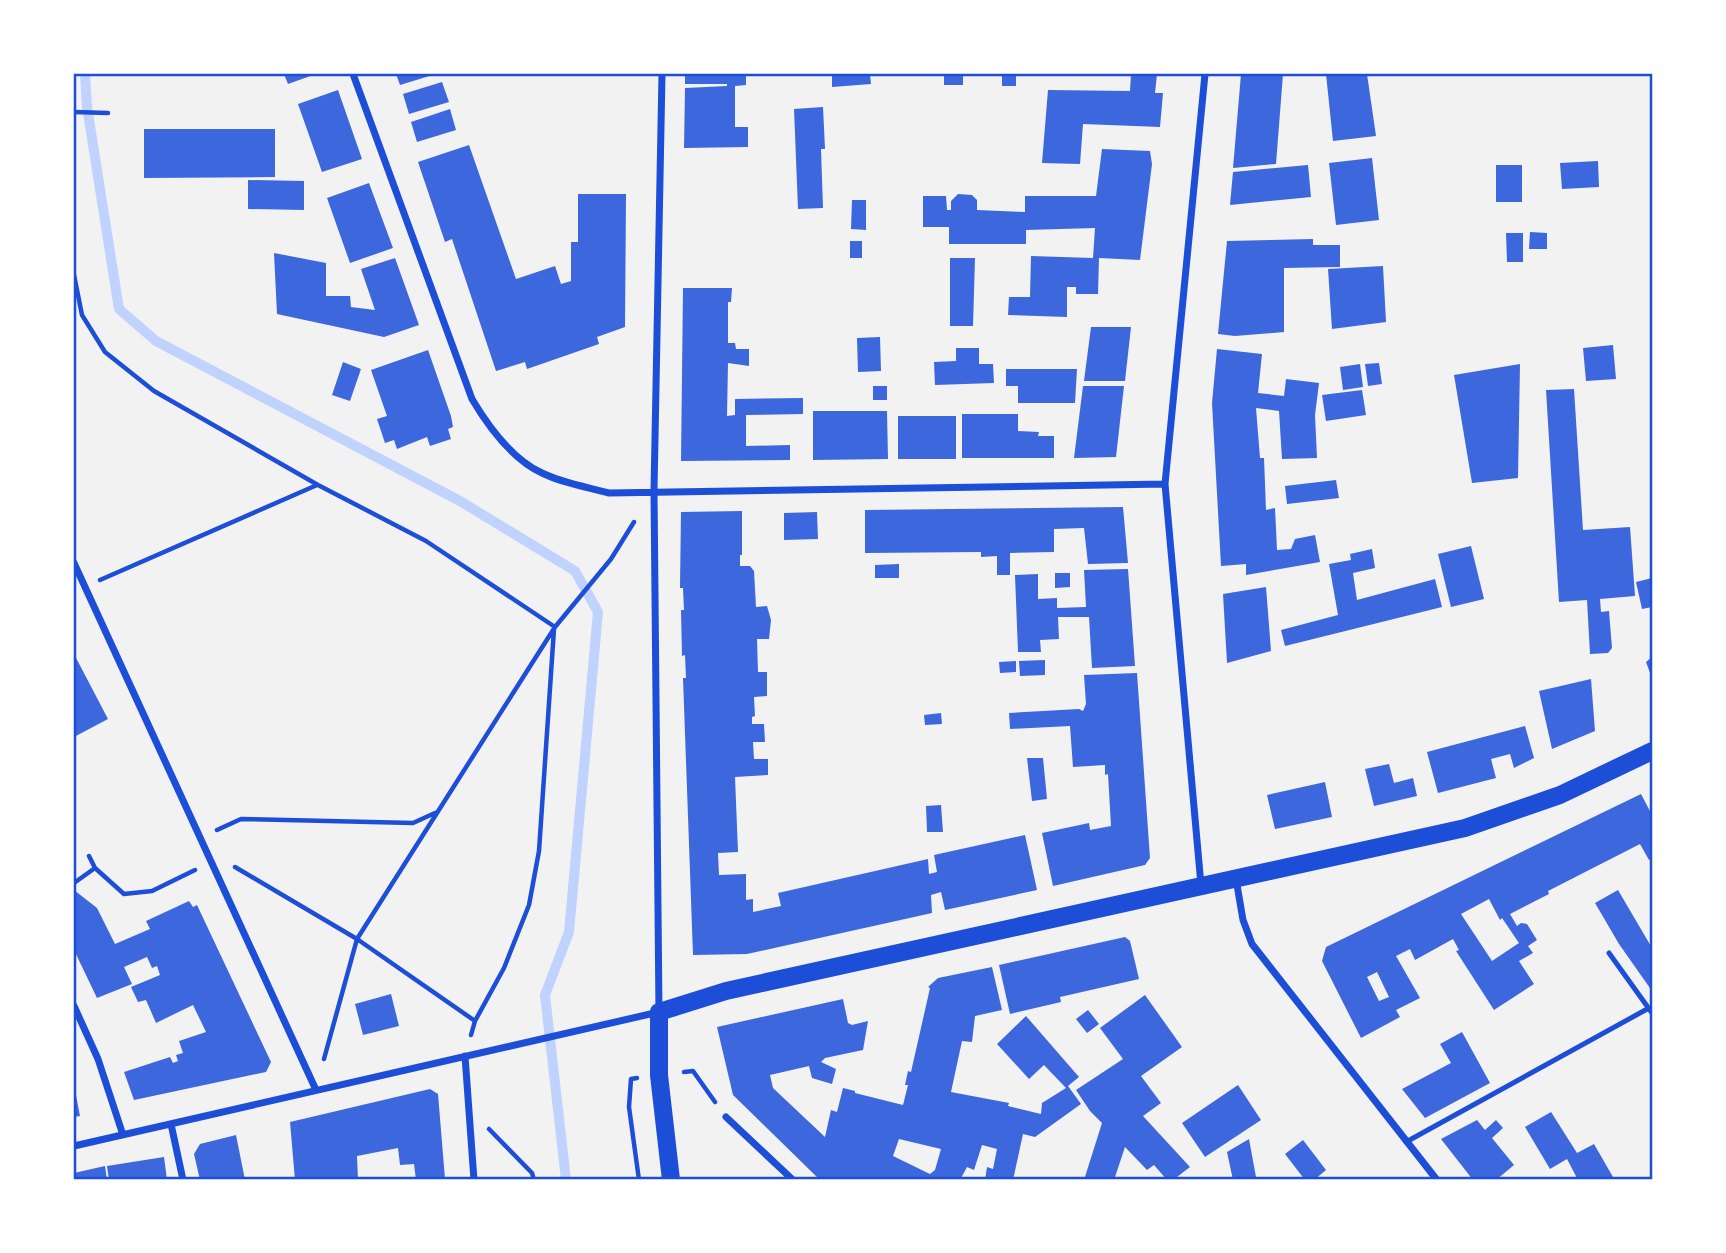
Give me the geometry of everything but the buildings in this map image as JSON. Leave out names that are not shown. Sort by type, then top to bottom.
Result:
[{"type":"main road","points":[[671,1180],[659,1075],[659,1012],[726,991],[1475,824],[1560,795],[1653,751]]},
{"type":"street","points":[[353,74],[472,400],[488,426],[509,449],[541,473],[609,493],[1165,484]]},
{"type":"street","points":[[74,1146],[659,1012],[654,491],[662,74]]},
{"type":"street","points":[[1201,887],[1165,484],[1205,74]]},
{"type":"street","points":[[74,563],[316,1090]]},
{"type":"street","points":[[1236,879],[1252,944],[1437,1180]]},
{"type":"street","points":[[74,1006],[98,1059],[123,1135]]},
{"type":"street","points":[[465,1056],[474,1180]]},
{"type":"street","points":[[726,1117],[793,1180]]},
{"type":"street","points":[[171,1124],[183,1180]]},
{"type":"lane","points":[[1406,1142],[1651,1011],[1609,953]]},
{"type":"path","points":[[74,112],[108,113]]},
{"type":"path","points":[[74,275],[82,315],[105,352],[154,391],[318,485],[426,541],[555,627]]},
{"type":"path","points":[[98,581],[318,485]]},
{"type":"path","points":[[316,1090],[357,939],[555,627],[617,549]]},
{"type":"path","points":[[465,1056],[475,1021],[504,968],[529,905],[539,851],[555,627]]},
{"type":"path","points":[[200,837],[241,819],[412,823],[436,813]]},
{"type":"path","points":[[206,849],[357,939],[475,1021]]},
{"type":"path","points":[[89,856],[95,867],[124,894],[152,891],[211,862]]},
{"type":"path","points":[[74,883],[95,867]]},
{"type":"path","points":[[631,1079],[629,1107],[639,1180]]},
{"type":"path","points":[[469,1108],[532,1173],[534,1180]]},
{"type":"waterway","points":[[85,74],[87,107],[119,309],[156,341],[460,501],[575,571],[598,612],[569,932],[545,995],[566,1180]]}]
